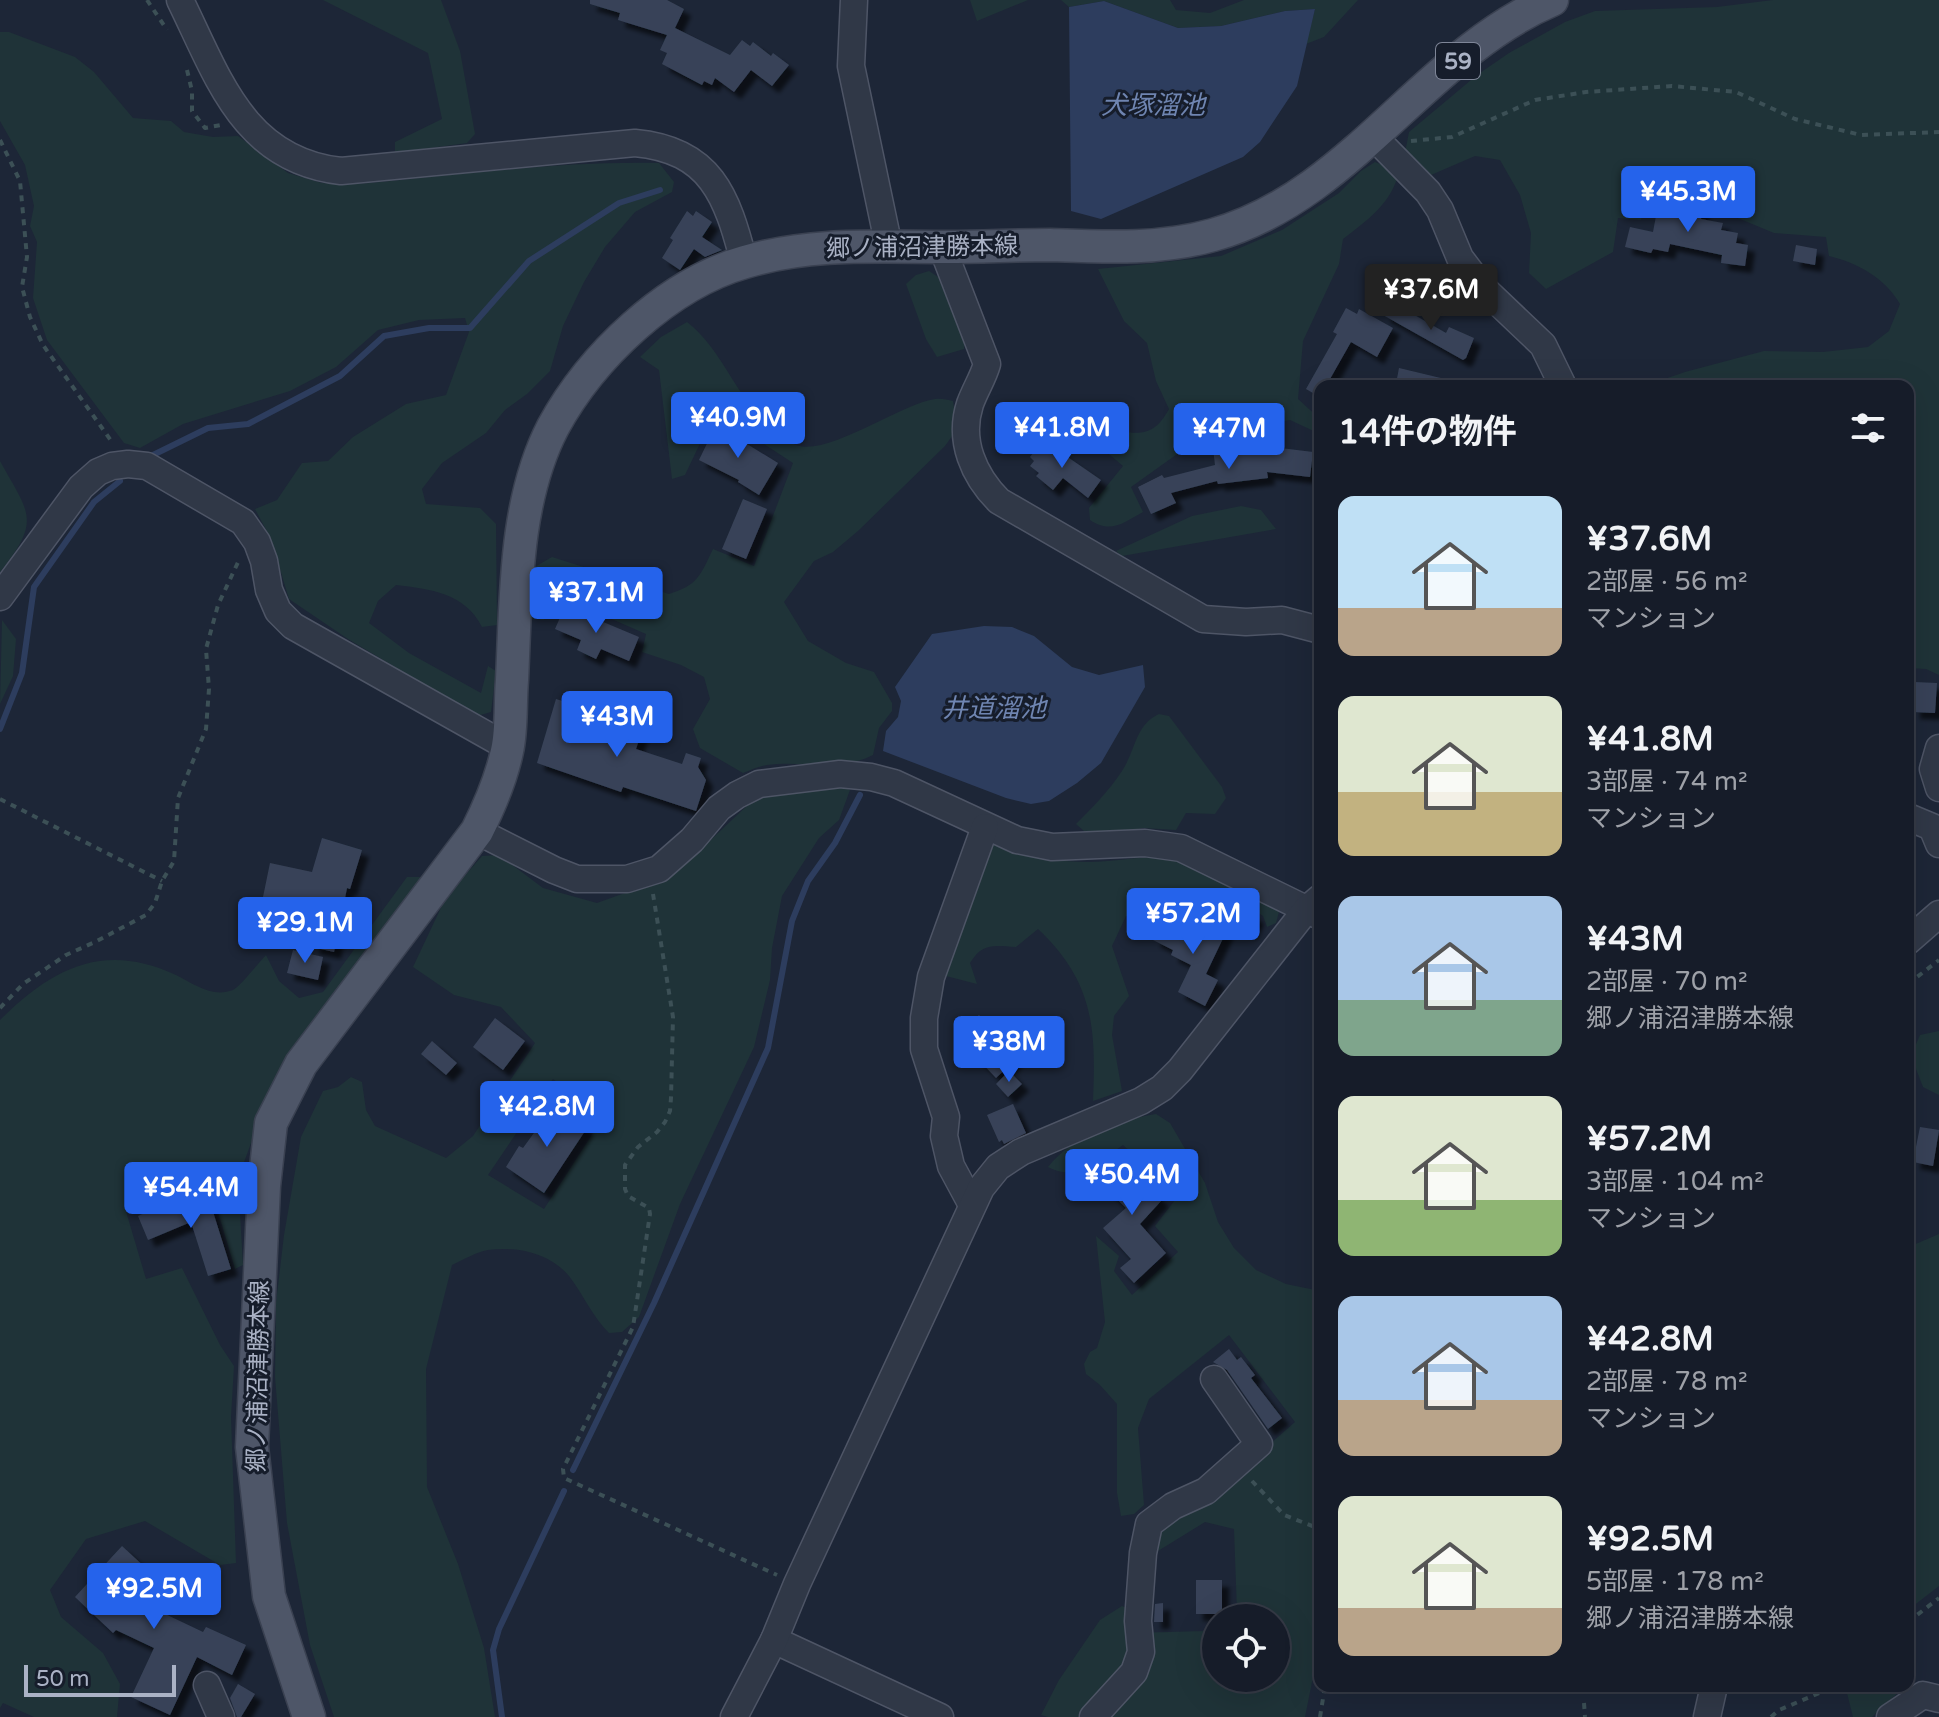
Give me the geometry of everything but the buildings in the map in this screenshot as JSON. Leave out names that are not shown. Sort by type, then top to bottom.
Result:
[{"type":"main road","name":"郷ノ浦沼津勝本線","points":[[309,1717],[269,1596],[252,1447],[264,1186],[271,1123],[301,1064],[477,831],[496,793],[508,747],[518,543],[534,479],[552,430],[580,384],[617,342],[660,305],[705,278],[744,262],[825,247],[1113,247],[1178,243],[1238,228],[1269,214],[1301,193],[1373,136],[1473,47],[1525,12],[1552,0]]},
{"type":"street","points":[[180,0],[240,115],[287,157],[341,171],[635,143],[663,145],[703,169],[722,194],[744,262]]},
{"type":"street","points":[[854,0],[851,66],[889,247]]},
{"type":"street","points":[[1373,136],[1428,192],[1440,210],[1460,258],[1482,287],[1543,345],[1560,380]]},
{"type":"street","points":[[942,247],[987,364],[970,405],[966,442],[977,475],[999,501],[1203,619],[1219,622],[1282,620],[1314,628]]},
{"type":"street","points":[[0,597],[81,487],[98,472],[112,466],[147,466],[243,522],[264,561],[269,590],[278,611],[293,626],[508,747]]},
{"type":"street","points":[[1939,748],[1933,769],[1939,788]]},
{"type":"street","points":[[477,831],[577,879],[627,879],[659,869],[692,840],[719,808],[759,784],[840,774],[894,783],[1017,840],[1052,847],[1145,843],[1181,848],[1314,908]]},
{"type":"street","points":[[1914,820],[1932,827],[1939,844]]},
{"type":"street","points":[[972,1205],[951,1166],[944,1136],[946,1117],[924,1049],[924,1018],[931,977],[985,827]]},
{"type":"street","points":[[734,1717],[774,1640],[797,1584],[981,1188],[998,1167],[1021,1152],[1141,1101],[1162,1088],[1314,909]]},
{"type":"street","points":[[1914,936],[1939,914]]},
{"type":"street","points":[[1093,1717],[1134,1672],[1141,1652],[1138,1621],[1143,1553],[1149,1524],[1173,1506],[1206,1491],[1259,1444],[1214,1379]]},
{"type":"street","points":[[774,1640],[940,1717]]},
{"type":"street","points":[[207,1685],[221,1717]]},
{"type":"street","points":[[1707,1717],[1713,1692]]},
{"type":"street","points":[[1890,1717],[1923,1695],[1939,1699]]},
{"type":"path","points":[[1373,136],[1416,142],[1452,137],[1535,100],[1586,92],[1672,86],[1736,92],[1795,119],[1861,135],[1939,132]]},
{"type":"path","points":[[0,140],[20,181],[27,257],[22,287],[30,317],[43,345],[128,464]]},
{"type":"path","points":[[0,1008],[23,984],[66,955],[146,915],[155,903],[162,881],[174,861],[178,798],[208,721],[206,649],[218,605],[252,534]]},
{"type":"path","points":[[0,799],[162,881]]},
{"type":"path","points":[[646,873],[653,893],[673,1017],[670,1111],[657,1132],[638,1147],[625,1165],[628,1196],[649,1208],[650,1214],[633,1327],[563,1469],[564,1478],[797,1584]]},
{"type":"path","points":[[1914,979],[1939,960]]},
{"type":"path","points":[[1237,1464],[1284,1515],[1314,1527]]},
{"type":"path","points":[[1914,1617],[1939,1598]]},
{"type":"path","points":[[1320,1717],[1324,1692]]},
{"type":"path","points":[[1771,1717],[1779,1710],[1822,1692]]},
{"type":"path","points":[[1584,1703],[1585,1717]]},
{"type":"green space","points":[[323,0],[441,0],[460,51],[475,134],[467,143],[395,153],[395,142],[442,119],[428,53]]},
{"type":"green space","points":[[970,0],[1028,0],[977,21]]},
{"type":"green space","points":[[1061,0],[1170,0],[1176,10],[1210,13],[1244,0],[1358,0],[1324,37],[1306,44],[1315,9],[1285,11],[1221,26],[1178,28],[1104,1],[1069,7]]},
{"type":"green space","points":[[1773,0],[1939,0],[1939,675],[1926,669],[1914,668],[1914,380],[1662,380],[1764,351],[1823,352],[1868,347],[1889,331],[1900,304],[1879,279],[1860,267],[1829,256],[1826,237],[1774,233],[1716,209],[1691,190],[1650,183],[1641,220],[1618,218],[1613,252],[1546,289],[1529,273],[1531,233],[1520,195],[1500,160],[1475,156],[1431,175],[1405,153],[1409,132],[1477,75],[1565,22],[1595,11],[1717,7]]},
{"type":"green space","points":[[0,32],[9,32],[75,57],[94,72],[133,118],[171,121],[184,132],[213,137],[238,136],[288,173],[322,183],[358,184],[508,169],[621,163],[659,163],[674,182],[672,192],[635,212],[605,247],[563,326],[550,371],[505,410],[486,433],[442,463],[422,489],[426,504],[480,508],[496,524],[497,625],[482,627],[466,607],[445,595],[396,585],[378,601],[369,623],[409,653],[481,693],[488,666],[496,671],[491,712],[477,716],[348,639],[289,599],[271,539],[255,509],[277,500],[302,463],[328,461],[353,437],[406,404],[446,395],[469,332],[465,318],[419,320],[378,330],[336,367],[290,391],[183,424],[140,448],[124,443],[47,340],[33,298],[37,242],[30,226],[34,206],[25,165],[0,121]]},
{"type":"green space","points":[[1375,162],[1388,167],[1397,179],[1382,206],[1343,239],[1339,264],[1303,341],[1298,399],[1314,414],[1314,431],[1290,420],[1225,425],[1187,447],[1131,487],[1143,512],[1111,527],[1090,520],[1089,508],[1123,466],[1090,438],[1102,429],[1133,433],[1149,431],[1169,409],[1156,381],[1147,343],[1124,321],[1098,269],[1221,256],[1282,230],[1339,193]]},
{"type":"green space","points":[[929,271],[938,277],[965,343],[964,349],[937,357],[926,339],[906,284],[916,275]]},
{"type":"green space","points":[[687,322],[710,346],[759,416],[796,445],[809,447],[826,444],[921,403],[937,399],[953,401],[957,429],[945,446],[858,531],[833,552],[814,561],[784,602],[808,641],[846,663],[874,672],[892,703],[892,711],[879,728],[873,755],[833,765],[767,765],[743,773],[700,748],[693,729],[710,699],[704,677],[681,665],[642,652],[646,634],[559,596],[544,620],[531,618],[529,589],[533,568],[552,557],[669,594],[697,578],[713,549],[754,566],[793,463],[715,412],[685,475],[672,479],[659,370],[640,357],[661,337]]},
{"type":"green space","points":[[0,461],[27,516],[22,540],[0,572]]},
{"type":"green space","points":[[1241,506],[1261,510],[1276,529],[1122,556],[1116,551],[1192,516]]},
{"type":"green space","points":[[2,620],[16,639],[13,676],[0,704]]},
{"type":"green space","points":[[1159,714],[1169,716],[1222,787],[1226,798],[1215,814],[1186,813],[1176,830],[1143,828],[1092,838],[1076,824],[1117,778],[1140,731]]},
{"type":"green space","points":[[839,785],[850,790],[839,820],[819,838],[782,896],[772,948],[770,980],[754,1047],[680,1204],[639,1317],[622,1332],[609,1333],[569,1276],[552,1262],[532,1253],[510,1249],[488,1250],[452,1265],[426,1369],[427,1487],[458,1564],[484,1648],[495,1717],[334,1717],[310,1645],[287,1523],[275,1377],[276,1303],[301,1137],[323,1091],[338,1087],[351,1077],[362,1082],[366,1110],[375,1126],[446,1158],[473,1136],[535,1043],[501,1007],[454,995],[413,967],[446,897],[482,856],[499,855],[543,888],[597,903],[661,880],[682,867],[751,802],[776,792]],"holes":[[[553,1079],[602,1119],[544,1209],[488,1175]]]},
{"type":"green space","points":[[991,844],[1027,855],[1063,861],[1098,862],[1159,857],[1184,861],[1227,878],[1279,912],[1276,923],[1267,927],[1263,916],[1230,894],[1210,897],[1197,919],[1167,906],[1154,924],[1126,916],[1112,946],[1129,996],[1114,1016],[1112,1035],[1122,1091],[1093,1101],[1094,1051],[1088,1008],[1071,968],[1038,929],[1016,947],[984,948],[975,956],[970,963],[977,984],[946,976]]},
{"type":"green space","points":[[407,877],[424,877],[268,1096],[238,1179],[243,1265],[235,1269],[209,1182],[125,1208],[146,1279],[182,1268],[220,1345],[234,1366],[231,1417],[236,1563],[220,1565],[145,1521],[86,1539],[50,1590],[61,1617],[103,1653],[120,1684],[117,1717],[34,1717],[3,1703],[0,1708],[0,1020],[39,986],[80,965],[102,961],[125,960],[150,965],[203,989],[225,992],[236,988],[266,955],[279,981],[299,998],[323,992]]},
{"type":"green space","points":[[1939,1031],[1939,1095],[1923,1087],[1914,1064],[1914,1049],[1920,1035]]},
{"type":"green space","points":[[1156,1114],[1170,1123],[1205,1183],[1218,1222],[1234,1248],[1256,1270],[1286,1284],[1314,1290],[1314,1672],[1305,1717],[1041,1715],[1059,1680],[1100,1620],[1122,1606],[1131,1610],[1132,1633],[1202,1631],[1202,1692],[1290,1692],[1290,1604],[1237,1604],[1234,1529],[1205,1522],[1158,1551],[1151,1540],[1163,1522],[1205,1501],[1295,1422],[1229,1335],[1149,1399],[1138,1428],[1144,1505],[1134,1514],[1121,1516],[1117,1493],[1117,1404],[1086,1374],[1084,1364],[1090,1352],[1097,1348],[1105,1322],[1096,1236],[1119,1256],[1114,1271],[1132,1295],[1178,1252],[1155,1226],[1178,1196],[1123,1145],[1097,1164],[1079,1172],[1070,1173],[1048,1167],[1070,1146],[1126,1120]]},
{"type":"green space","points":[[1939,1234],[1939,1586],[1914,1605],[1914,1245]]},
{"type":"green space","points":[[1899,1692],[1872,1717],[1853,1717],[1847,1693]]},
{"type":"water","name":"犬塚溜池","points":[[1104,1],[1178,28],[1221,26],[1285,11],[1315,9],[1297,86],[1260,142],[1243,157],[1101,219],[1071,211],[1069,7]]},
{"type":"water","name":"井道溜池","points":[[984,626],[1012,627],[1034,636],[1072,667],[1099,675],[1143,665],[1145,687],[1101,763],[1049,801],[1031,804],[1006,798],[883,751],[886,731],[898,717],[901,701],[895,687],[932,634]]},
{"type":"waterway","points":[[153,455],[208,428],[248,424],[340,376],[384,336],[429,328],[470,328],[529,261],[619,203],[660,190]]},
{"type":"waterway","points":[[0,729],[22,673],[34,587],[94,502],[120,481]]},
{"type":"waterway","points":[[573,1470],[654,1303],[768,1048],[792,921],[808,881],[835,843],[860,795]]},
{"type":"waterway","points":[[502,1717],[493,1650],[499,1629],[564,1491]]}]
